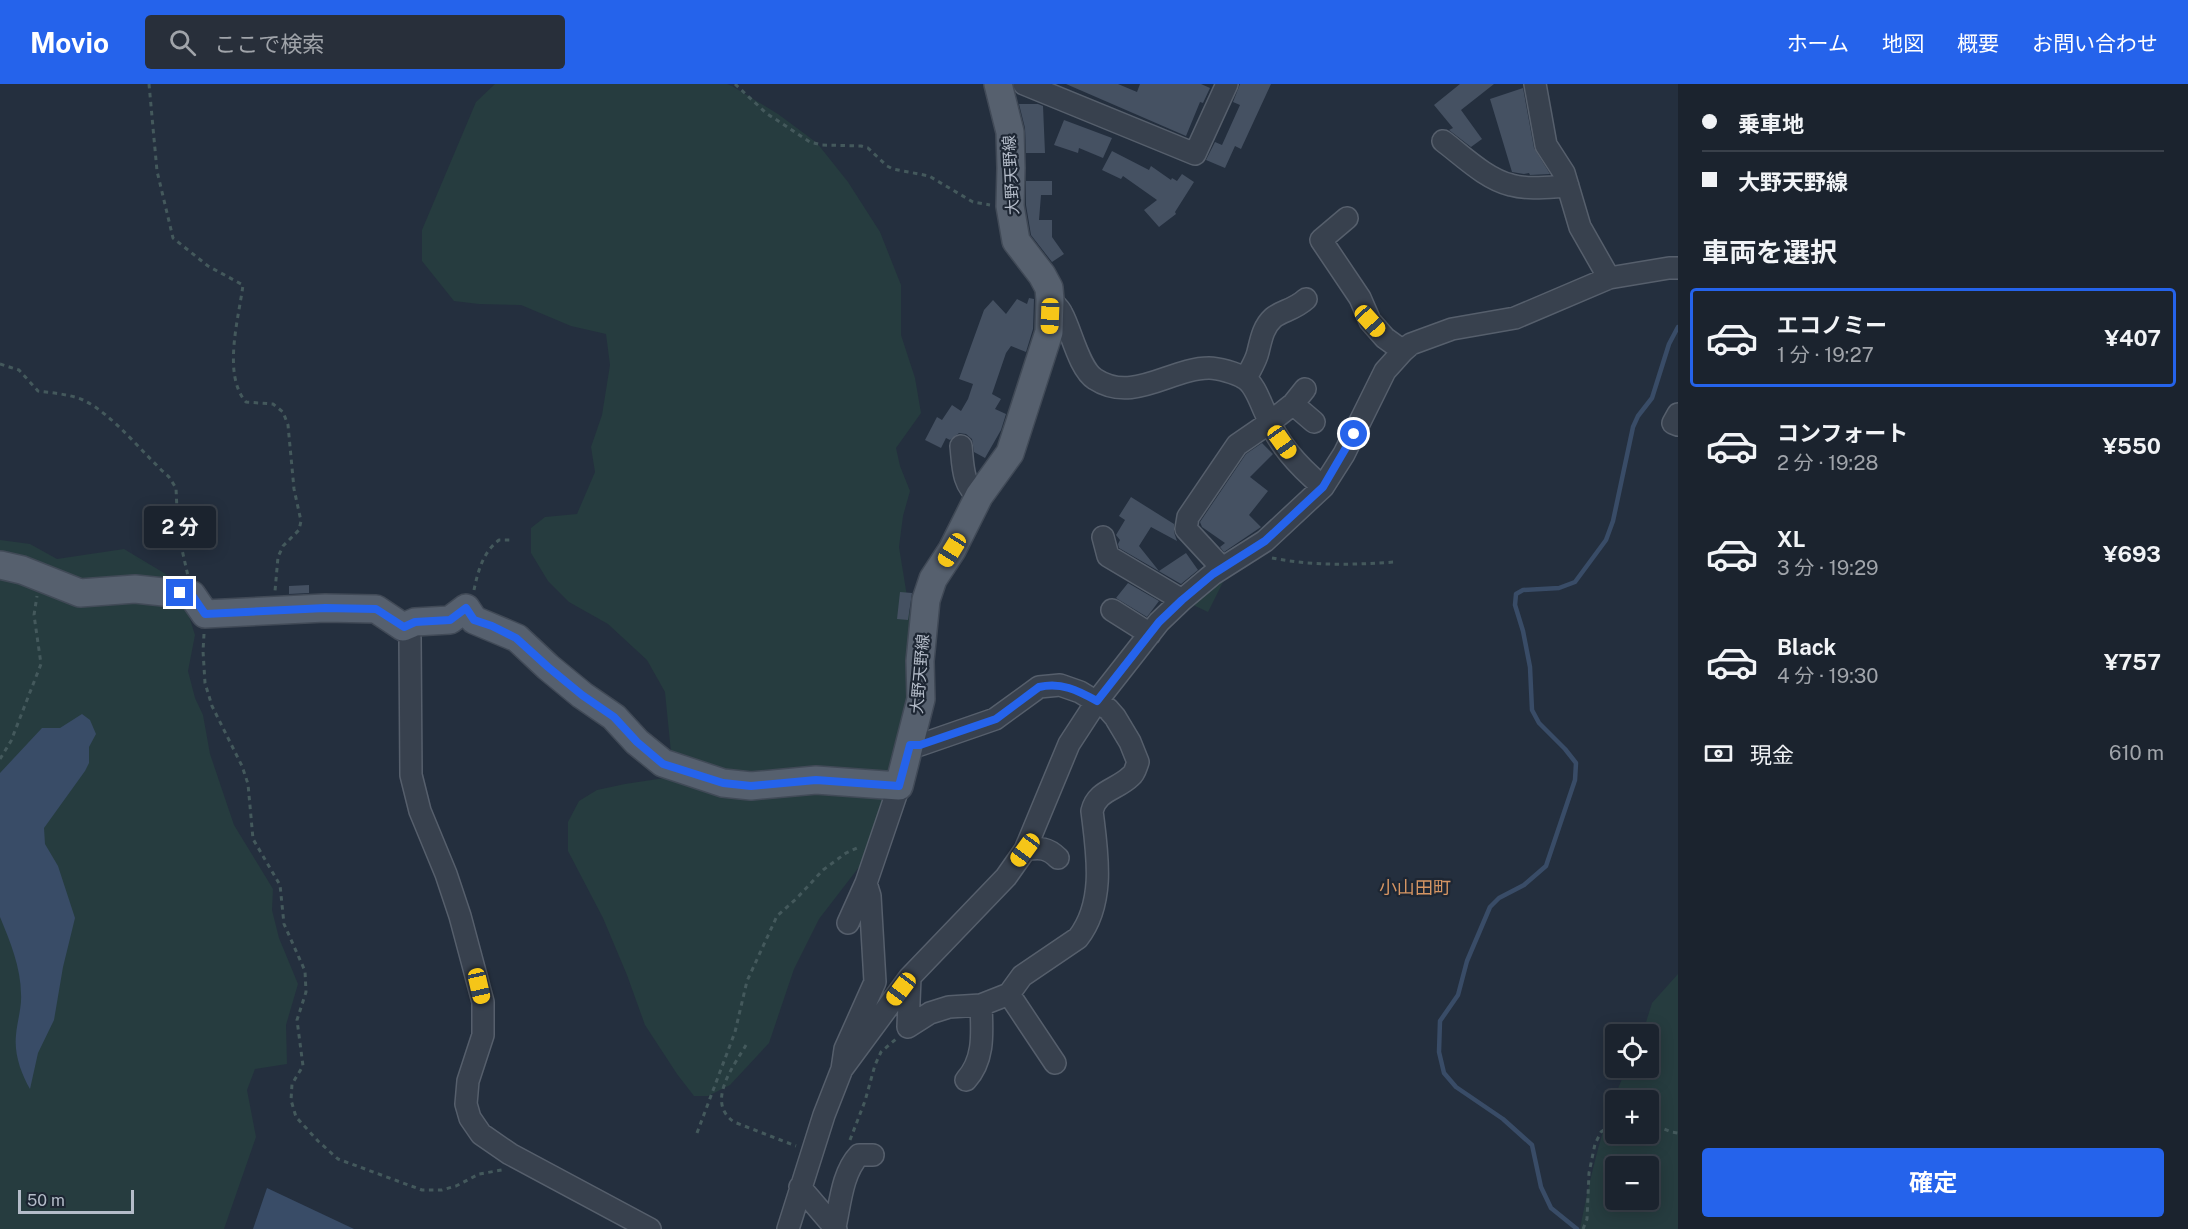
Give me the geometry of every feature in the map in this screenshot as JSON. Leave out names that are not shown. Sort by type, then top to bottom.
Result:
[{"type":"main road","name":"大野天野線","points":[[899,786],[921,699],[921,661],[926,600],[933,579],[952,550],[979,496],[1010,453],[1049,332],[1049,288],[1016,241],[1010,206],[1010,132],[998,84]]},
{"type":"main road","points":[[0,565],[22,570],[80,593],[135,589],[198,605],[273,611],[325,608],[376,609],[404,627],[415,622],[450,620],[466,608],[474,620],[516,638],[582,695],[614,717],[637,742],[663,764],[723,783],[751,786],[816,780],[899,786]]},
{"type":"street","points":[[1024,84],[1196,154],[1227,84]]},
{"type":"street","points":[[1535,84],[1546,145],[1564,173],[1580,227],[1609,278]]},
{"type":"street","points":[[1443,141],[1489,174],[1509,185],[1530,188],[1568,186]]},
{"type":"street","points":[[1347,218],[1322,240],[1359,298],[1370,321],[1385,338],[1403,351]]},
{"type":"street","points":[[842,1069],[910,977],[1006,877],[1025,850],[1069,744],[1097,701],[1159,622],[1182,600],[1222,568],[1265,541],[1323,487],[1344,454],[1385,371],[1403,351],[1411,344],[1452,329],[1515,318],[1609,278],[1678,268]]},
{"type":"street","points":[[1246,378],[1258,354],[1260,340],[1274,317],[1297,308],[1306,299]]},
{"type":"street","points":[[1050,300],[1061,311],[1082,361],[1092,377],[1108,386],[1129,388],[1157,383],[1183,373],[1210,368],[1246,378],[1254,389],[1269,423],[1299,466],[1323,487]]},
{"type":"street","points":[[1222,568],[1186,529],[1188,517],[1237,445],[1269,423],[1299,397],[1314,422]]},
{"type":"street","points":[[1678,414],[1673,423],[1678,425]]},
{"type":"street","points":[[961,446],[964,476],[973,492],[979,496]]},
{"type":"street","points":[[1103,537],[1108,556],[1182,600]]},
{"type":"street","points":[[1112,610],[1150,634]]},
{"type":"street","points":[[404,627],[410,638],[411,775],[420,812],[446,874],[460,916],[483,1002],[483,1035],[468,1081],[466,1104],[470,1118],[481,1134],[510,1154],[650,1229]]},
{"type":"street","points":[[908,1027],[930,1013],[949,1007],[981,1005],[1009,994],[1022,976],[1078,938],[1084,930],[1105,861],[1092,812],[1093,805],[1103,793],[1132,776],[1138,762],[1136,753],[1115,717],[1097,701],[1067,687],[1053,685],[1039,687],[996,719],[920,745],[910,745]]},
{"type":"street","points":[[848,923],[866,883],[899,786]]},
{"type":"street","points":[[1025,850],[1044,848],[1051,850],[1058,858]]},
{"type":"street","points":[[788,1229],[800,1186],[842,1069],[845,1049],[875,982],[870,896],[866,883]]},
{"type":"street","points":[[908,1027],[910,977]]},
{"type":"street","points":[[1009,994],[1055,1063]]},
{"type":"street","points":[[966,1080],[975,1068],[980,1053],[981,1005]]},
{"type":"street","points":[[836,1228],[847,1175],[854,1161],[859,1155],[873,1155]]},
{"type":"street","points":[[800,1186],[836,1228]]},
{"type":"path","points":[[149,84],[157,171],[173,238],[208,266],[243,285],[233,351],[233,373],[240,396],[246,402],[273,404],[283,412],[288,425],[294,489],[301,521],[299,530],[283,546],[278,558],[273,611]]},
{"type":"path","points":[[735,84],[766,113],[810,142],[822,146],[868,148],[887,166],[928,176],[973,202],[1010,206]]},
{"type":"path","points":[[0,364],[19,370],[38,391],[83,400],[107,417],[170,477],[177,488],[178,532],[198,605],[205,683],[212,706],[242,766],[248,784],[253,839],[280,885],[284,924],[305,970],[306,992],[297,1020],[303,1066],[292,1084],[291,1100],[296,1117],[338,1159],[422,1190],[442,1190],[456,1186],[479,1174],[507,1170]]},
{"type":"path","points":[[466,608],[473,597],[477,574],[490,547],[499,540],[512,540]]},
{"type":"path","points":[[1247,552],[1292,562],[1346,566],[1394,562]]},
{"type":"path","points":[[0,759],[11,741],[41,664],[34,615],[41,578]]},
{"type":"path","points":[[697,1133],[735,1032],[744,987],[777,916],[822,870],[846,852],[862,845],[878,844]]},
{"type":"path","points":[[847,1149],[881,1052],[908,1027]]},
{"type":"path","points":[[746,1045],[723,1084],[721,1095],[728,1118],[812,1152]]},
{"type":"path","points":[[1659,1127],[1678,1133]]},
{"type":"path","points":[[1583,1229],[1587,1219],[1589,1173],[1595,1144],[1600,1132],[1605,1129]]},
{"type":"green space","points":[[495,84],[727,84],[732,86],[778,114],[817,143],[848,182],[880,232],[901,285],[901,335],[915,378],[921,413],[896,448],[910,491],[903,516],[899,547],[917,658],[876,845],[819,919],[794,969],[769,1043],[730,1085],[708,1096],[694,1096],[645,1025],[603,918],[568,851],[568,822],[579,801],[597,790],[671,777],[665,692],[647,660],[608,624],[569,602],[548,581],[531,553],[531,528],[545,517],[577,514],[595,472],[591,447],[602,415],[610,365],[606,334],[571,326],[521,305],[454,301],[422,261],[422,230],[476,102]]},
{"type":"green space","points":[[0,540],[30,544],[57,559],[124,549],[164,573],[180,588],[195,635],[188,671],[195,698],[203,715],[210,754],[234,825],[273,889],[272,910],[279,938],[298,984],[286,1025],[287,1064],[255,1069],[247,1090],[256,1137],[224,1229],[0,1229]]},
{"type":"green space","points":[[1227,574],[1208,612],[1189,603]]},
{"type":"green space","points":[[1678,974],[1678,1229],[1580,1229],[1605,1127],[1605,1144],[1659,1144],[1659,1090],[1618,1090],[1623,1078],[1659,1078],[1659,1024],[1645,1024],[1652,1003]]},
{"type":"water","points":[[82,714],[90,720],[96,734],[89,747],[89,763],[44,828],[45,844],[58,866],[75,918],[63,967],[54,1020],[38,1053],[30,1089],[21,1070],[16,1049],[21,984],[11,945],[0,917],[0,773],[42,728],[60,728]]},
{"type":"water","points":[[267,1188],[354,1229],[253,1229]]},
{"type":"building","points":[[1066,84],[1118,84],[1137,92],[1140,84],[1201,84],[1210,88],[1203,103],[1200,102],[1186,136]]},
{"type":"building","points":[[1240,84],[1271,84],[1241,149],[1235,146],[1225,168],[1206,160],[1215,142],[1222,145],[1240,105],[1233,102]]},
{"type":"building","points":[[1460,84],[1494,84],[1461,110],[1482,139],[1471,147],[1449,130],[1453,128],[1434,105]]},
{"type":"building","points":[[1523,88],[1534,148],[1550,174],[1530,175],[1529,173],[1512,172],[1490,99]]},
{"type":"building","points":[[1019,104],[1043,106],[1045,153],[1026,153],[1025,128]]},
{"type":"building","points":[[1064,120],[1112,138],[1103,158],[1079,148],[1078,153],[1054,145]]},
{"type":"building","points":[[1112,151],[1149,170],[1151,166],[1171,180],[1172,178],[1177,181],[1182,174],[1194,182],[1175,212],[1176,214],[1159,227],[1144,210],[1157,200],[1123,176],[1121,179],[1102,170]]},
{"type":"building","points":[[1026,181],[1052,181],[1052,195],[1041,195],[1039,220],[1052,220],[1052,237],[1064,254],[1052,262],[1031,235],[1026,205]]},
{"type":"building","points":[[1029,298],[1034,299],[1033,329],[1026,352],[1011,346],[1006,353],[992,394],[1001,399],[995,409],[1006,414],[1001,430],[985,458],[974,452],[972,439],[966,434],[959,433],[950,440],[946,438],[941,448],[925,440],[937,417],[942,420],[952,405],[961,411],[968,399],[973,384],[959,379],[984,310],[993,300],[1006,314],[1017,299],[1027,304]]},
{"type":"building","points":[[1262,443],[1273,454],[1250,477],[1268,491],[1249,515],[1261,527],[1224,552],[1220,547],[1225,543],[1202,527],[1200,522],[1246,454]]},
{"type":"building","points":[[1131,497],[1174,524],[1177,541],[1151,527],[1139,546],[1159,571],[1186,553],[1198,570],[1181,584],[1119,548],[1120,540],[1116,535],[1125,520],[1119,516]]},
{"type":"building","points":[[1128,583],[1159,601],[1147,617],[1116,598]]},
{"type":"building","points":[[309,585],[309,593],[289,594],[289,586]]},
{"type":"building","points":[[900,592],[912,593],[908,620],[897,619]]},
{"type":"waterway","points":[[1577,1229],[1551,1208],[1541,1187],[1532,1145],[1503,1119],[1456,1087],[1444,1073],[1439,1052],[1440,1021],[1458,995],[1467,961],[1490,907],[1499,898],[1524,885],[1546,866],[1575,780],[1576,763],[1539,723],[1532,710],[1530,667],[1515,605],[1516,594],[1523,590],[1559,588],[1575,582],[1606,540],[1613,521],[1633,427],[1638,416],[1652,398],[1669,344],[1678,327]]},
{"type":"district","name":"小山田町","points":[[1415,887]]},
{"type":"route","points":[[180,593],[192,595],[205,614],[325,608],[376,609],[404,627],[415,622],[450,620],[466,608],[474,620],[516,638],[582,695],[614,717],[637,742],[663,764],[723,783],[751,786],[816,780],[899,786],[910,745],[920,745],[996,719],[1039,687],[1060,685],[1097,701],[1159,622],[1182,600],[1213,574],[1265,541],[1323,487],[1354,434]]}]
